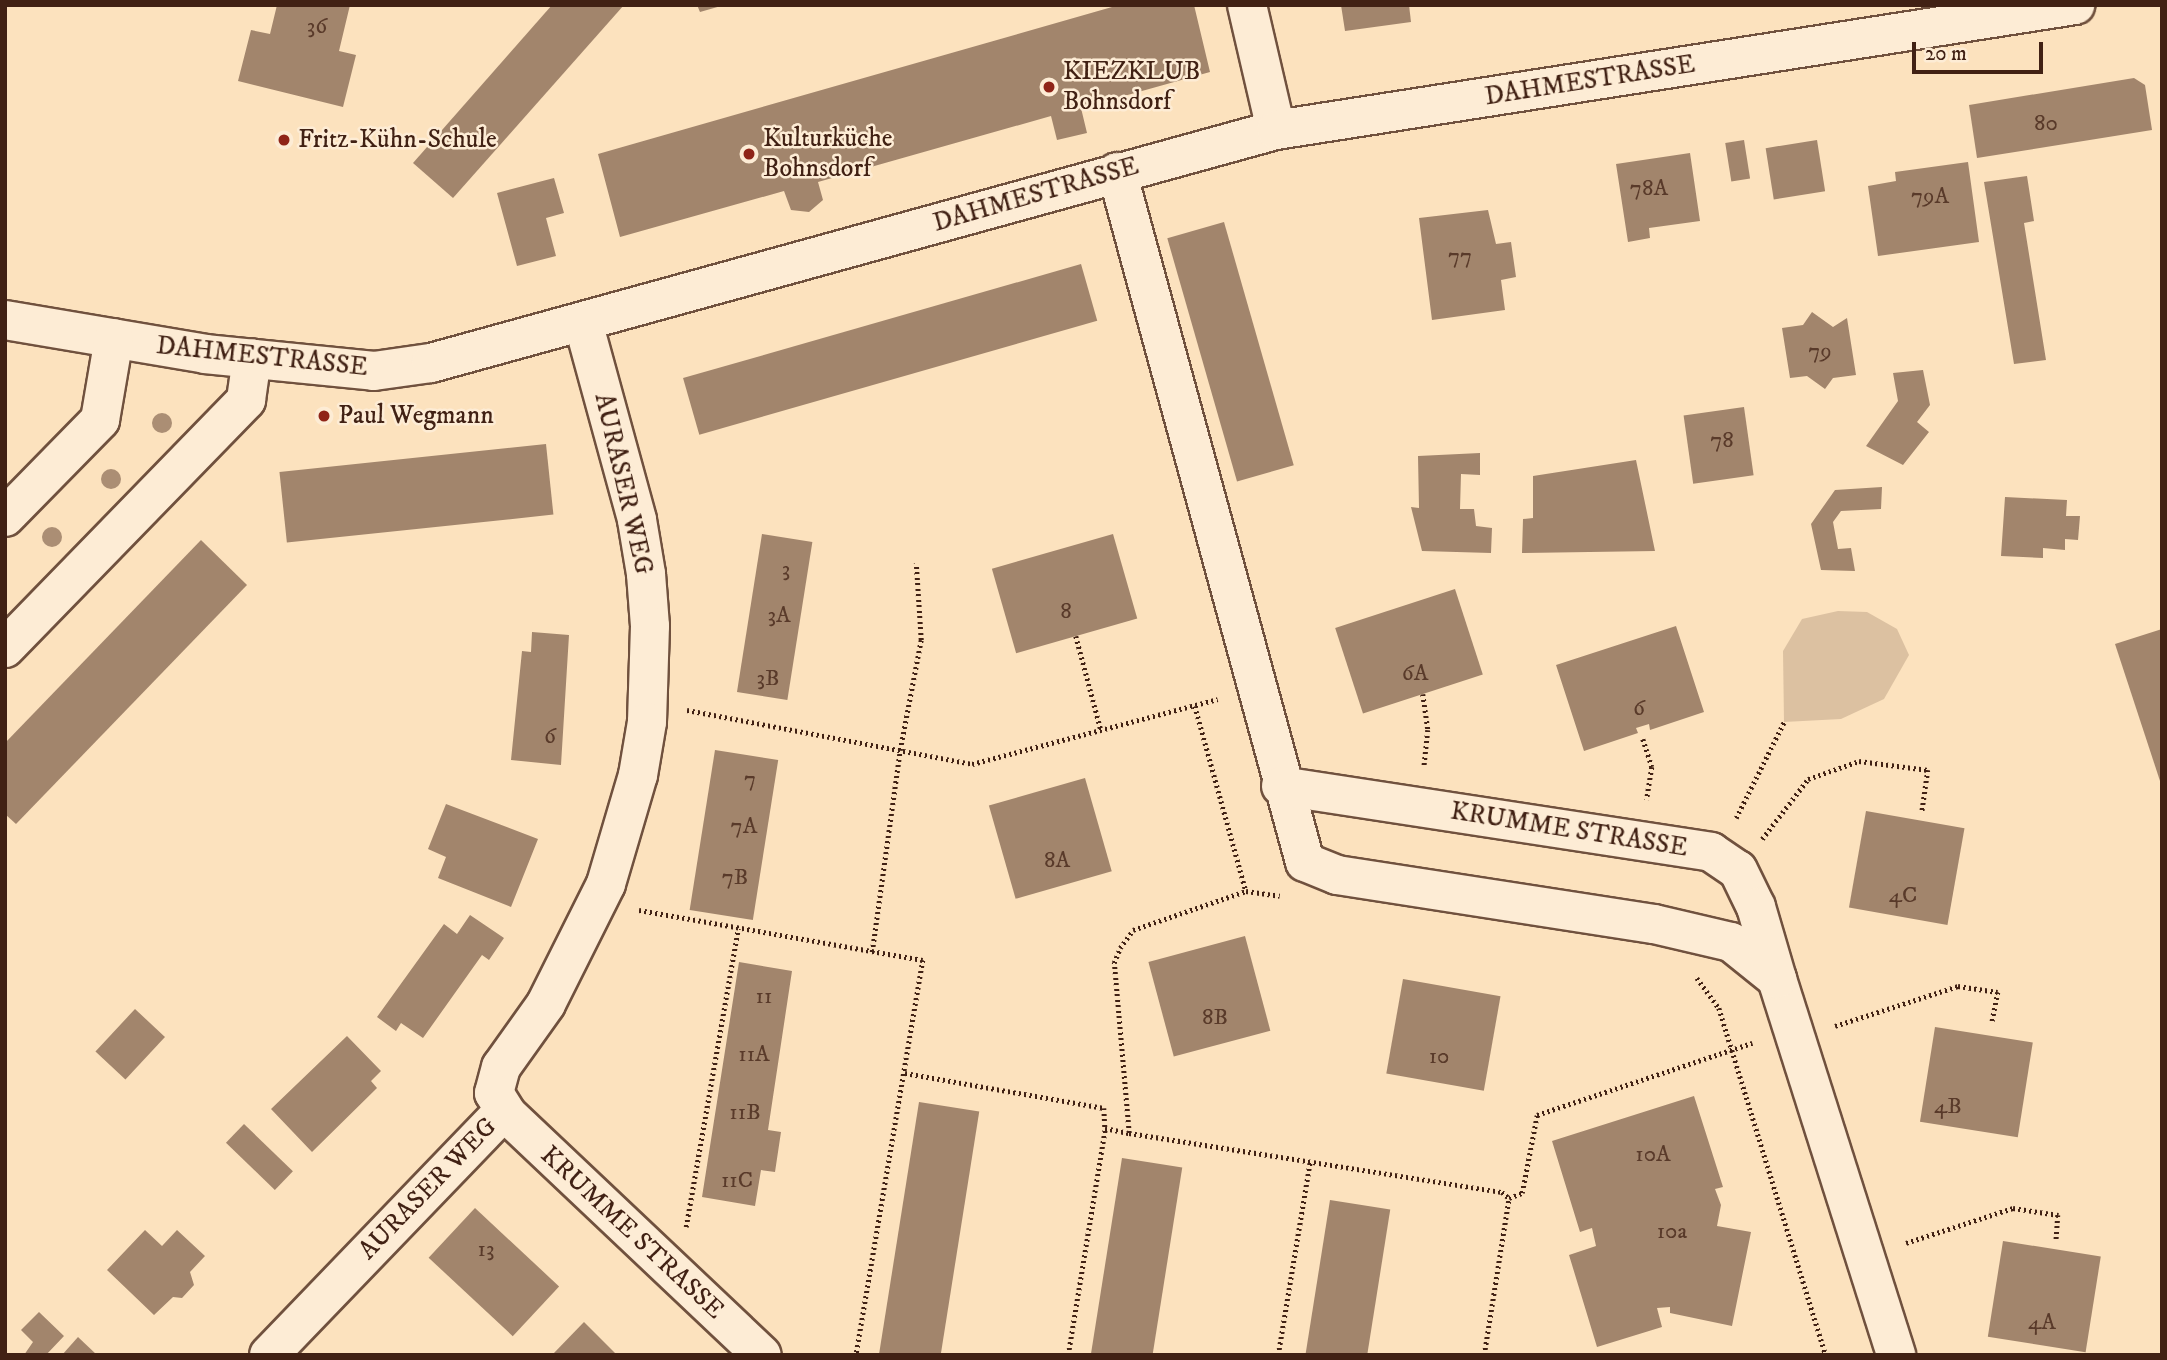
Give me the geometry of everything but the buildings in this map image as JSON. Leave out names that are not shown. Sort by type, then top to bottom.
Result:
[{"type":"street","points":[[1247,5],[1276,130]]},
{"type":"street","name":"DAHMESTRASSE","points":[[5,320],[251,358],[374,371],[431,363],[1276,130],[2075,5]]},
{"type":"street","points":[[1117,172],[1204,489],[1281,786],[1305,863],[1337,875],[1731,942],[1777,979]]},
{"type":"street","name":"AURASER WEG","points":[[269,1355],[504,1111],[494,1093],[501,1067],[546,1004],[606,884],[638,775],[647,722],[650,626],[646,574],[637,520],[583,322]]},
{"type":"street","points":[[5,517],[100,420],[114,338]]},
{"type":"street","points":[[5,648],[246,400],[251,358]]},
{"type":"street","name":"KRUMME STRASSE","points":[[1281,786],[1711,852],[1729,864]]},
{"type":"street","points":[[1729,864],[1756,907],[1793,1035],[1896,1355]]},
{"type":"street","name":"KRUMME STRASSE","points":[[504,1111],[762,1355]]},
{"type":"path","points":[[872,952],[900,750],[921,640],[916,563]]},
{"type":"path","points":[[1076,636],[1101,730]]},
{"type":"path","points":[[676,708],[972,764],[1256,688]]},
{"type":"path","points":[[1419,806],[1429,730],[1423,695]]},
{"type":"path","points":[[1195,706],[1246,891]]},
{"type":"path","points":[[1729,864],[1784,722]]},
{"type":"path","points":[[1640,842],[1652,767],[1643,739]]},
{"type":"path","points":[[1729,864],[1808,779],[1859,761],[1928,770],[1922,811]]},
{"type":"path","points":[[1129,1133],[1114,963],[1120,948],[1132,930],[1246,891],[1286,897]]},
{"type":"path","points":[[631,909],[923,960],[856,1355]]},
{"type":"path","points":[[684,1241],[738,928]]},
{"type":"path","points":[[1691,973],[1719,1008],[1826,1355]]},
{"type":"path","points":[[1509,1198],[1522,1193],[1537,1115],[1733,1049],[1793,1035],[1958,986],[1998,992],[1992,1022]]},
{"type":"path","points":[[905,1073],[1104,1108],[1105,1128],[1068,1355]]},
{"type":"path","points":[[1105,1128],[1502,1192],[1509,1198]]},
{"type":"path","points":[[1278,1355],[1310,1162]]},
{"type":"path","points":[[1484,1355],[1509,1198]]},
{"type":"path","points":[[1865,1256],[2012,1208],[2058,1215],[2056,1242]]},
{"type":"shaded area","points":[[1838,611],[1867,612],[1897,629],[1909,655],[1884,699],[1841,719],[1784,722],[1783,651],[1802,619]]},
{"type":"place","name":"KIEZKLUB Bohnsdorf","points":[[1049,87]]},
{"type":"place","name":"Fritz-Kühn-Schule","points":[[284,140]]},
{"type":"place","name":"Kulturküche Bohnsdorf","points":[[749,154]]},
{"type":"place","name":"Paul Wegmann","points":[[324,416]]}]
